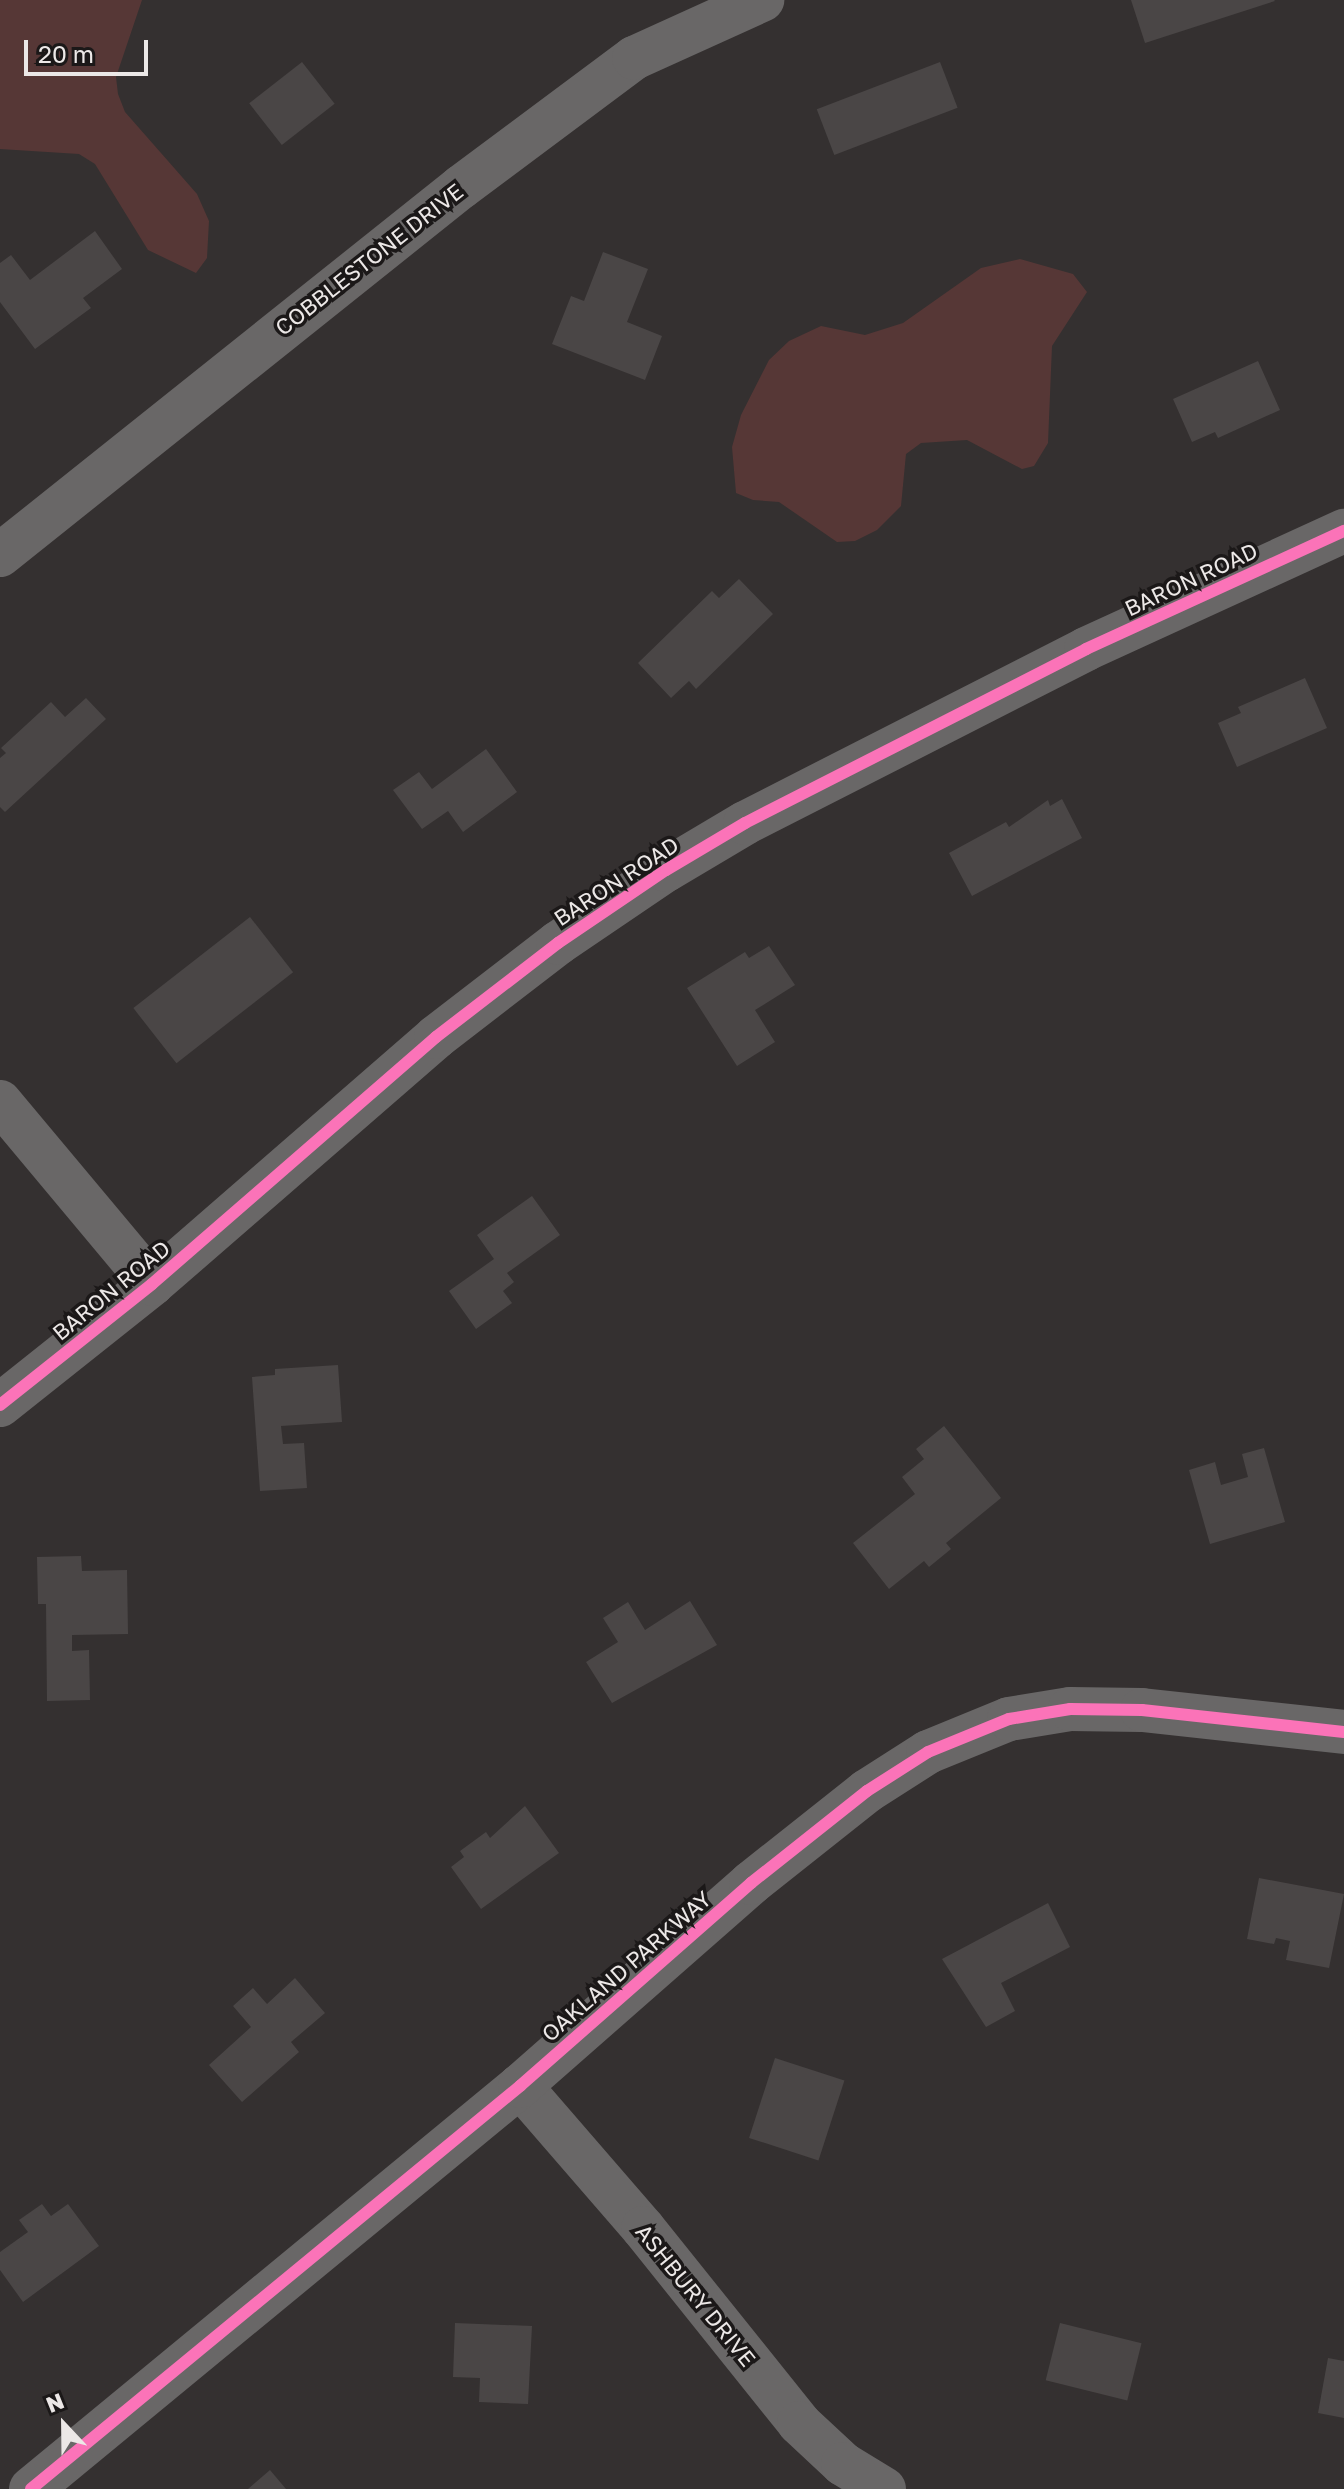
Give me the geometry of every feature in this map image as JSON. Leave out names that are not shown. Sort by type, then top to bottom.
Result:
[{"type":"street","name":"COBBLESTONE DRIVE","points":[[0,555],[436,206],[634,58],[762,0]]},
{"type":"street","name":"BARON ROAD","points":[[0,1405],[152,1284],[436,1037],[558,943],[666,870],[745,823],[1086,649],[1344,531]]},
{"type":"street","points":[[0,1102],[152,1284]]},
{"type":"street","name":"OAKLAND PARKWAY","points":[[31,2489],[520,2086],[751,1883],[867,1791],[928,1752],[1009,1719],[1070,1709],[1157,1711],[1344,1732]]},
{"type":"street","name":"ASHBURY DRIVE","points":[[520,2086],[643,2228],[799,2423],[843,2464],[884,2489]]},
{"type":"shaded area","points":[[0,0],[142,0],[116,77],[118,94],[125,112],[197,194],[209,221],[207,258],[196,273],[148,250],[95,164],[79,154],[0,149]]},
{"type":"shaded area","points":[[1020,259],[1073,274],[1087,292],[1052,346],[1048,443],[1034,466],[1022,469],[967,440],[921,443],[906,454],[901,506],[877,530],[855,541],[837,542],[779,502],[753,500],[736,493],[732,447],[741,415],[769,360],[789,341],[821,326],[865,335],[903,323],[981,268]]},
{"type":"building","points":[[1131,0],[1274,0],[1275,1],[1145,43]]},
{"type":"building","points":[[302,62],[335,104],[282,145],[249,103]]},
{"type":"building","points":[[940,62],[958,108],[834,155],[817,109]]},
{"type":"building","points":[[95,231],[122,269],[83,298],[91,308],[35,349],[0,302],[0,263],[11,255],[30,280]]},
{"type":"building","points":[[603,252],[648,269],[627,322],[662,336],[645,380],[552,344],[571,296],[584,301]]},
{"type":"building","points":[[1258,361],[1280,410],[1218,438],[1215,432],[1192,442],[1173,399]]},
{"type":"building","points":[[739,579],[773,614],[696,689],[689,681],[671,698],[638,663],[712,591],[719,598]]},
{"type":"building","points":[[1305,678],[1327,728],[1237,767],[1218,723],[1241,713],[1238,707]]},
{"type":"building","points":[[86,698],[106,719],[5,812],[0,807],[0,758],[6,753],[1,748],[51,702],[65,717]]},
{"type":"building","points":[[486,749],[517,792],[463,832],[448,811],[422,829],[393,790],[419,772],[432,789]]},
{"type":"building","points":[[1062,799],[1082,838],[972,896],[949,853],[1006,822],[1009,827],[1048,800],[1050,806]]},
{"type":"building","points":[[250,917],[293,972],[176,1063],[133,1008]]},
{"type":"building","points":[[769,946],[795,985],[755,1010],[775,1042],[737,1066],[687,988],[745,952],[749,958]]},
{"type":"building","points":[[532,1196],[560,1235],[507,1273],[514,1282],[503,1291],[512,1303],[476,1329],[449,1291],[494,1259],[477,1235]]},
{"type":"building","points":[[338,1365],[342,1422],[281,1426],[283,1444],[304,1443],[307,1488],[260,1491],[252,1377],[275,1375],[275,1369]]},
{"type":"building","points":[[944,1426],[1001,1498],[946,1543],[951,1549],[929,1567],[924,1561],[889,1589],[853,1543],[915,1494],[902,1477],[924,1459],[916,1449]]},
{"type":"building","points":[[1264,1448],[1285,1522],[1210,1544],[1189,1470],[1215,1462],[1221,1485],[1248,1477],[1242,1454]]},
{"type":"building","points":[[81,1556],[82,1571],[127,1570],[128,1634],[72,1635],[72,1651],[89,1650],[90,1700],[47,1701],[46,1604],[38,1604],[37,1557]]},
{"type":"building","points":[[690,1601],[717,1645],[612,1703],[586,1662],[618,1642],[603,1618],[628,1602],[645,1630]]},
{"type":"building","points":[[525,1806],[559,1853],[481,1909],[451,1867],[464,1857],[460,1851],[486,1832],[490,1838]]},
{"type":"building","points":[[1259,1878],[1344,1894],[1329,1968],[1286,1960],[1290,1941],[1276,1938],[1274,1944],[1247,1939]]},
{"type":"building","points":[[1048,1903],[1070,1947],[1001,1983],[1015,2011],[986,2027],[942,1959]]},
{"type":"building","points":[[295,1978],[325,2013],[291,2042],[299,2052],[242,2102],[209,2065],[251,2027],[233,2006],[253,1988],[267,2004]]},
{"type":"building","points":[[775,2058],[844,2081],[818,2160],[749,2138]]},
{"type":"building","points":[[42,2204],[51,2216],[68,2204],[99,2246],[23,2302],[0,2270],[0,2252],[28,2232],[19,2220]]},
{"type":"building","points":[[455,2323],[532,2326],[528,2404],[479,2402],[480,2378],[453,2377]]},
{"type":"building","points":[[1060,2323],[1142,2343],[1127,2401],[1046,2380]]},
{"type":"building","points":[[1328,2358],[1344,2361],[1344,2418],[1318,2413]]},
{"type":"building","points":[[270,2470],[286,2489],[248,2489]]},
{"type":"cycle path","points":[[0,1405],[152,1284],[436,1037],[558,943],[666,870],[745,823],[1086,649],[1344,531]]},
{"type":"cycle path","points":[[31,2489],[520,2086],[751,1883],[867,1791],[928,1752],[1009,1719],[1070,1709],[1142,1710],[1344,1732]]}]
